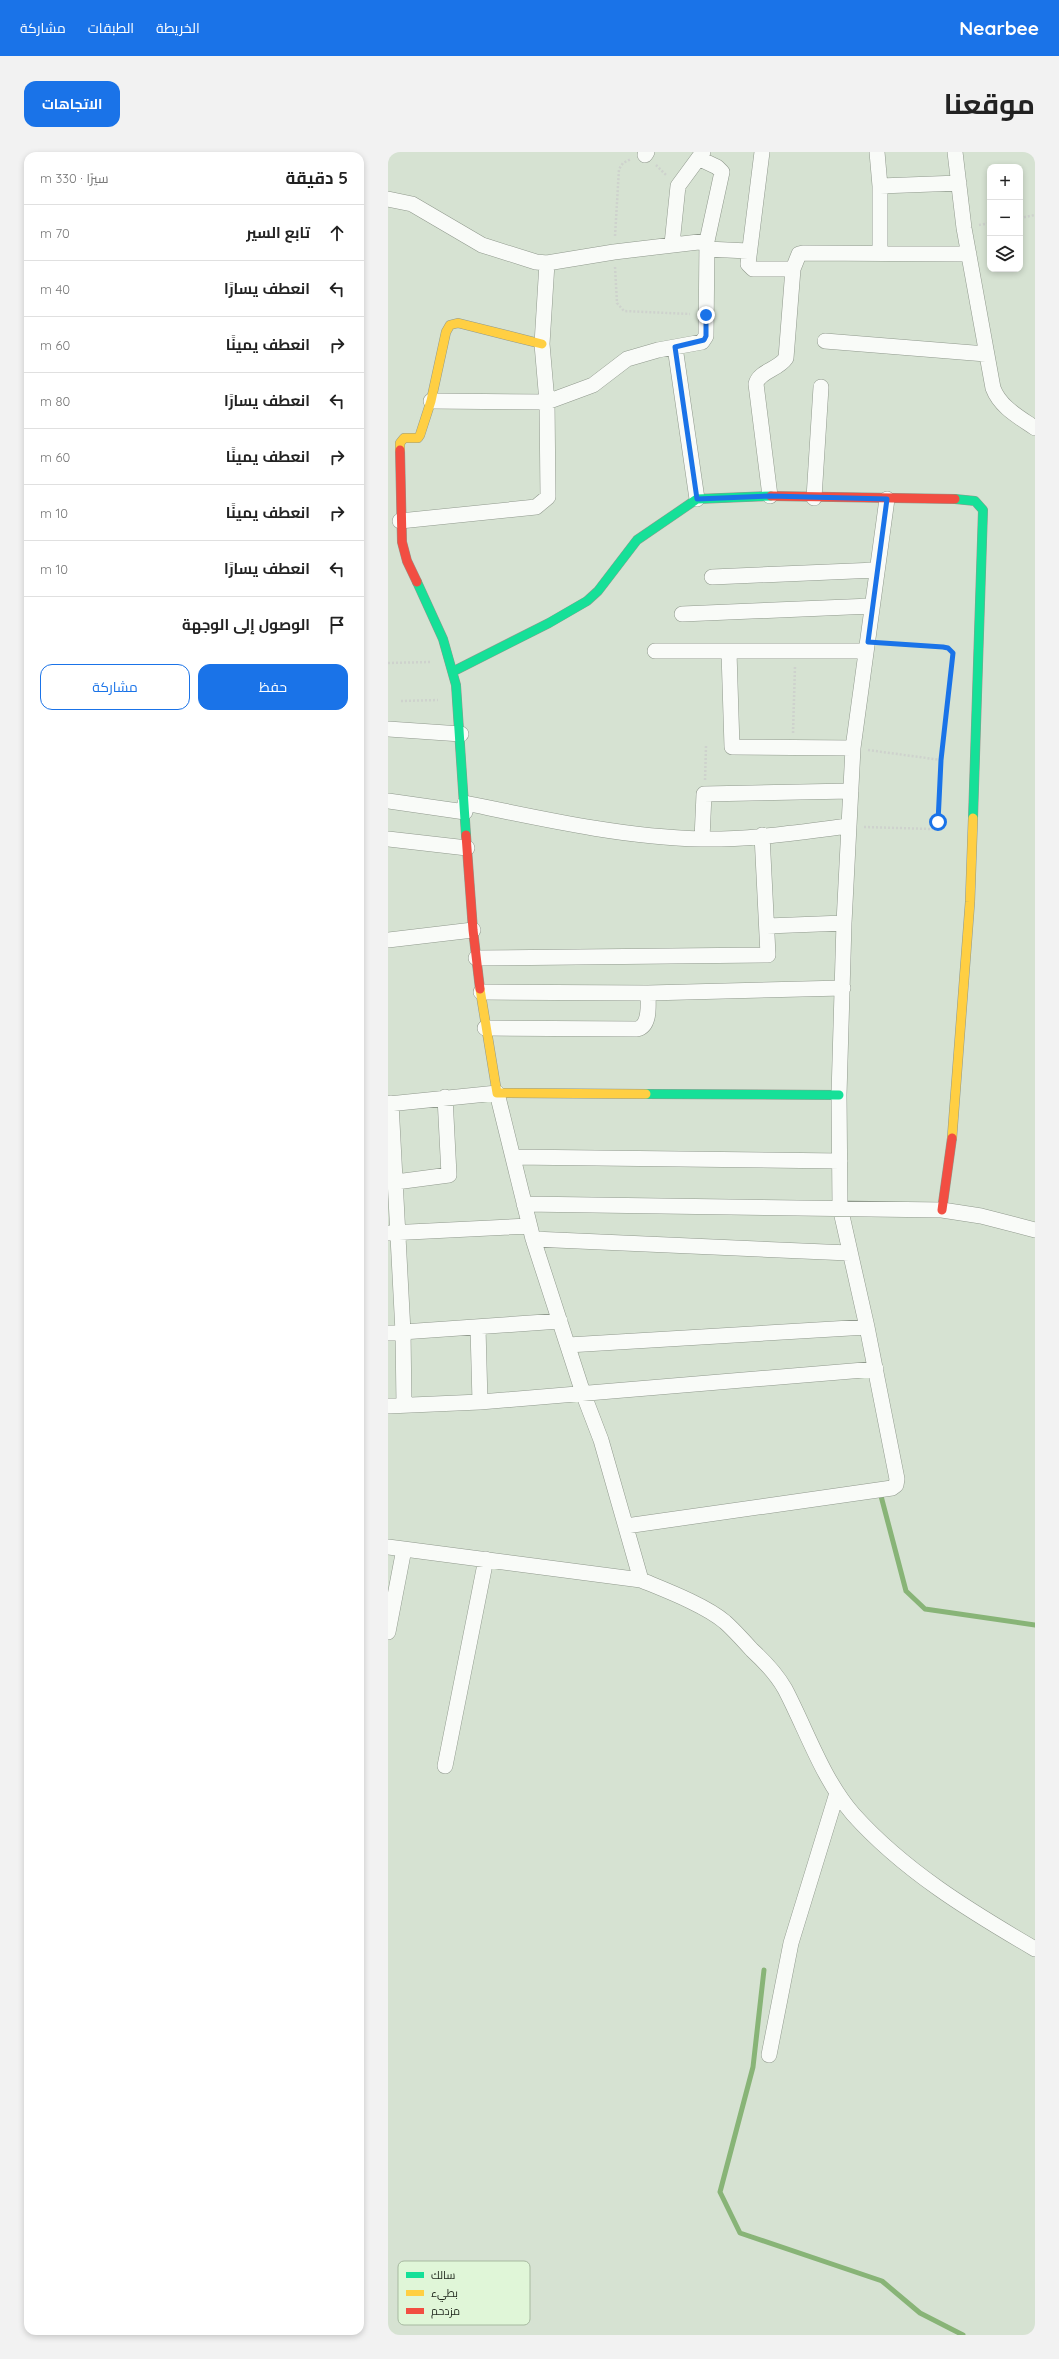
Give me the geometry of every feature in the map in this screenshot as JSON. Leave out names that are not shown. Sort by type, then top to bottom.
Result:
[{"type":"street","points":[[762,152],[748,251],[749,268],[793,269]]},
{"type":"street","points":[[877,152],[880,186],[880,253]]},
{"type":"street","points":[[955,152],[969,254],[993,388],[998,400],[1035,428]]},
{"type":"street","points":[[431,401],[547,402],[593,385],[627,359],[658,350],[704,340],[706,336],[707,245],[722,172],[701,156],[678,186],[672,244]]},
{"type":"street","points":[[880,186],[959,183]]},
{"type":"street","points":[[388,199],[412,204],[482,245],[522,258],[547,263],[672,244],[707,245],[748,251]]},
{"type":"street","points":[[770,496],[756,384],[759,377],[779,366],[786,358],[793,269],[796,258],[803,252],[969,254]]},
{"type":"street","points":[[400,521],[536,507],[545,501],[549,493],[547,402],[542,344],[547,263]]},
{"type":"street","points":[[542,344],[458,323],[450,325],[446,332],[431,401],[420,435],[416,438],[404,438],[400,443],[394,501],[400,521],[402,542],[407,561],[437,624],[454,671],[461,734],[473,930],[485,1028],[497,1093],[531,1233],[583,1393],[601,1440],[641,1580]]},
{"type":"street","points":[[825,341],[986,354]]},
{"type":"street","points":[[675,347],[697,499]]},
{"type":"street","points":[[814,498],[821,386]]},
{"type":"street","points":[[454,671],[549,623],[587,601],[598,591],[637,540],[697,499],[770,496],[814,498],[967,499],[978,502],[983,510],[969,914],[954,1122],[942,1210]]},
{"type":"street","points":[[626,1526],[892,1488],[896,1485],[897,1479],[868,1327],[849,1253],[840,1207],[839,1095],[844,923],[853,748],[887,499]]},
{"type":"street","points":[[712,577],[877,570]]},
{"type":"street","points":[[682,614],[872,606]]},
{"type":"street","points":[[656,651],[795,651],[867,646]]},
{"type":"street","points":[[728,652],[732,748],[853,748]]},
{"type":"street","points":[[388,729],[461,734]]},
{"type":"street","points":[[702,839],[704,794],[851,791]]},
{"type":"street","points":[[388,801],[465,807],[636,834],[702,839],[762,835],[849,826]]},
{"type":"street","points":[[476,958],[768,956],[762,835]]},
{"type":"street","points":[[388,839],[467,848]]},
{"type":"street","points":[[767,926],[844,923]]},
{"type":"street","points":[[388,940],[473,930]]},
{"type":"street","points":[[480,992],[648,993],[843,988]]},
{"type":"street","points":[[485,1028],[637,1029],[641,1028],[647,1021],[648,993]]},
{"type":"street","points":[[404,1405],[395,1333],[393,1233],[396,1182],[390,1104],[445,1097],[497,1093],[839,1095]]},
{"type":"street","points":[[396,1182],[449,1175],[445,1097]]},
{"type":"street","points":[[513,1157],[840,1161]]},
{"type":"street","points":[[524,1204],[840,1207],[942,1210],[981,1216],[1035,1230]]},
{"type":"street","points":[[393,1233],[531,1233],[849,1253]]},
{"type":"street","points":[[395,1333],[560,1321]]},
{"type":"street","points":[[568,1344],[868,1327]]},
{"type":"street","points":[[478,1328],[480,1402]]},
{"type":"street","points":[[388,1406],[480,1402],[876,1369]]},
{"type":"street","points":[[388,1547],[641,1580],[676,1594],[724,1621],[763,1661],[784,1688],[816,1756],[837,1793],[853,1814],[897,1856],[938,1889],[1035,1949]]},
{"type":"street","points":[[388,1632],[404,1549]]},
{"type":"street","points":[[445,1766],[486,1559]]},
{"type":"street","points":[[769,2055],[791,1943],[837,1793]]},
{"type":"path","points":[[678,186],[646,153],[624,161],[619,169],[614,252],[617,303],[624,310],[706,315]]},
{"type":"path","points":[[1023,217],[1035,215]]},
{"type":"path","points":[[849,826],[935,827],[938,822],[941,760],[953,653],[948,648],[943,647],[867,646]]},
{"type":"path","points":[[792,748],[795,651]]},
{"type":"path","points":[[388,663],[451,661]]},
{"type":"path","points":[[401,701],[458,700]]},
{"type":"path","points":[[704,794],[706,746]]},
{"type":"path","points":[[853,748],[941,760]]},
{"type":"waterway","points":[[881,1496],[906,1591],[925,1609],[1035,1625]]},
{"type":"waterway","points":[[764,1970],[753,2067],[720,2192],[740,2233],[882,2281],[920,2313],[963,2335]]},
{"type":"traffic: fast","points":[[454,671],[549,623],[587,601],[598,591],[637,540],[697,499],[771,496]]},
{"type":"traffic: fast","points":[[955,499],[975,501],[983,510],[973,818]]},
{"type":"traffic: fast","points":[[417,582],[443,639],[456,685],[466,835]]},
{"type":"traffic: fast","points":[[646,1094],[839,1095]]},
{"type":"traffic: slow","points":[[400,450],[400,443],[404,438],[418,438],[420,435],[431,401],[446,332],[450,325],[458,323],[542,344]]},
{"type":"traffic: slow","points":[[952,1138],[970,902],[973,818]]},
{"type":"traffic: slow","points":[[480,989],[497,1093],[646,1094]]},
{"type":"traffic: jam","points":[[400,450],[402,542],[407,561],[417,582]]},
{"type":"traffic: jam","points":[[771,496],[955,499]]},
{"type":"traffic: jam","points":[[466,835],[473,930],[480,989]]},
{"type":"traffic: jam","points":[[942,1210],[952,1138]]},
{"type":"route","points":[[706,315],[706,336],[704,340],[700,343],[675,347],[697,499],[770,496],[887,499],[868,642],[943,647],[951,650],[954,658],[941,760],[938,822]]}]
